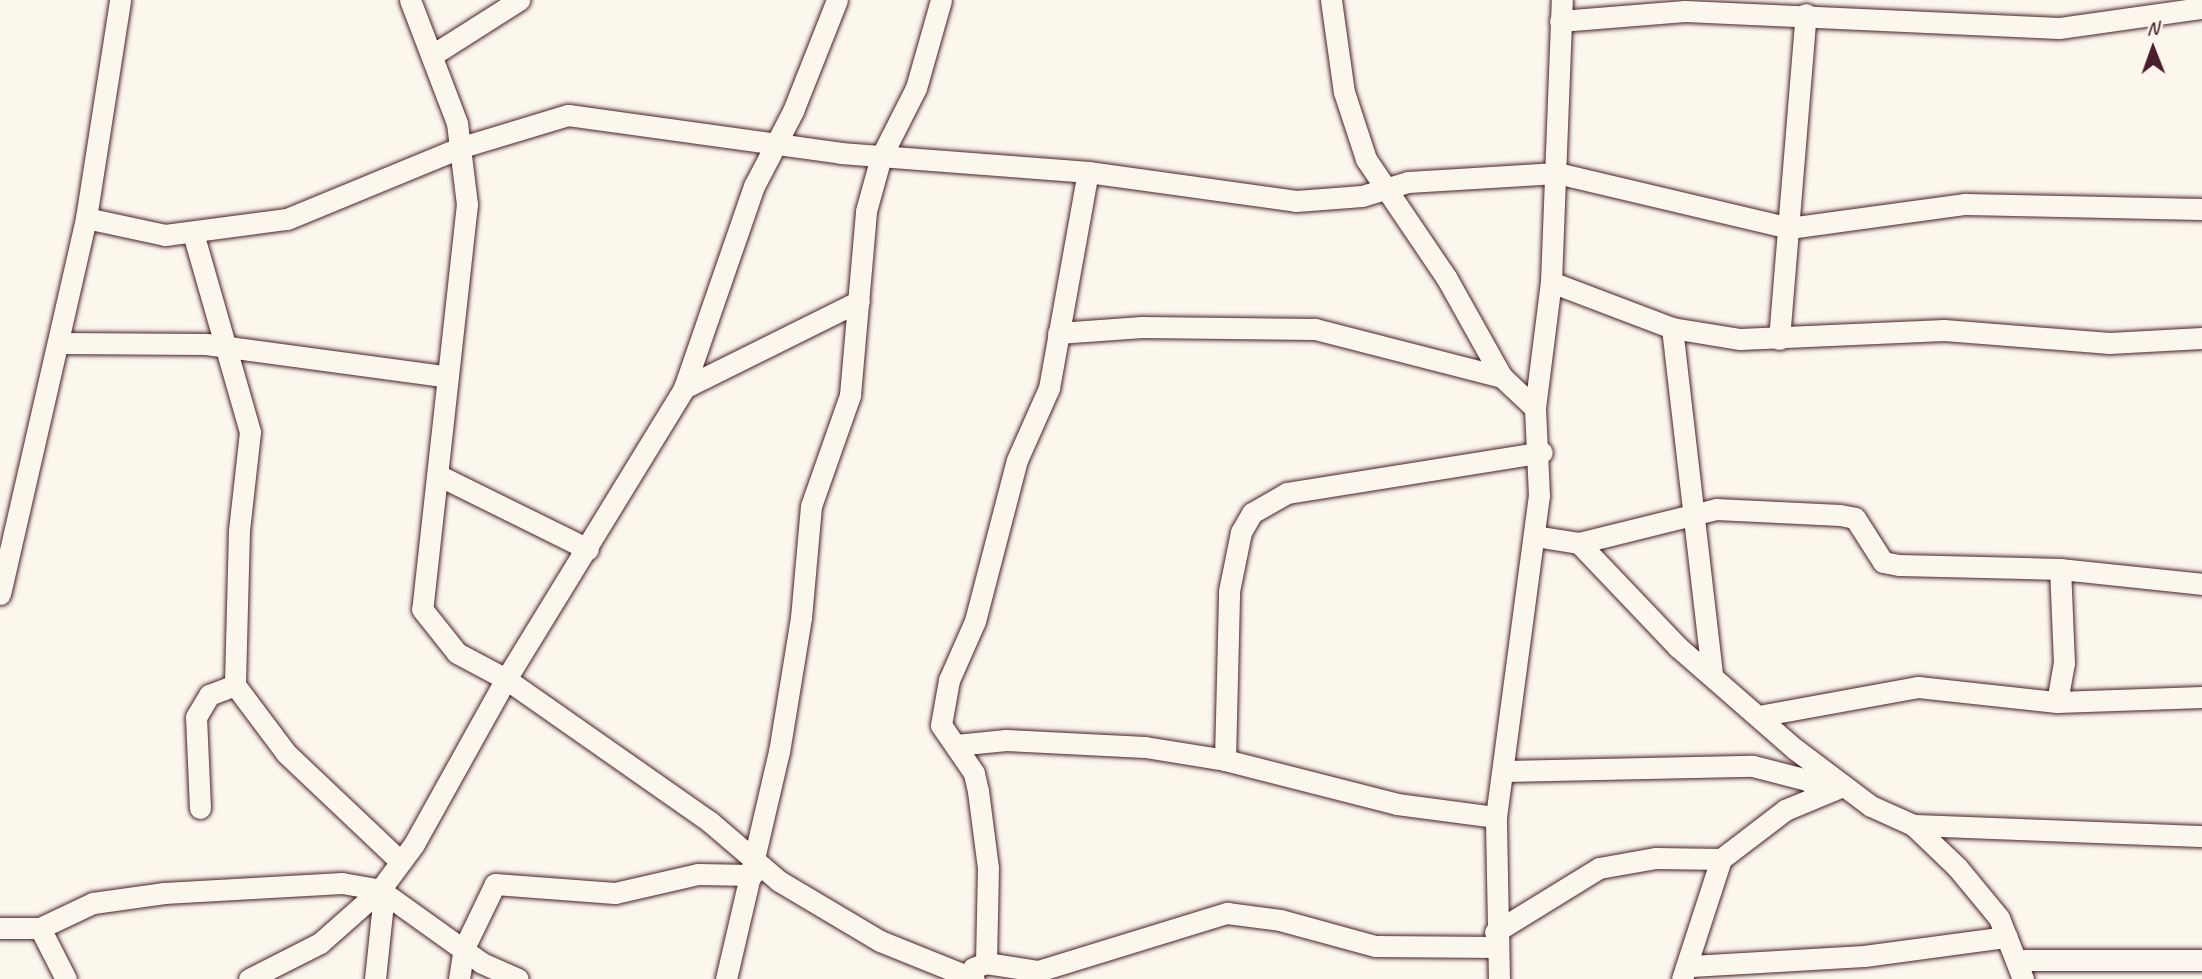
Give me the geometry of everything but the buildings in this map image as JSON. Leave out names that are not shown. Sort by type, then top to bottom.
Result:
[{"type":"street","points":[[0,594],[86,218],[120,0]]},
{"type":"street","points":[[410,0],[434,54],[462,147],[465,259],[443,376],[440,476],[420,588],[422,609],[457,653],[506,679],[753,867],[827,911],[969,974],[1038,971],[1227,913],[1280,920],[1375,947],[1497,939],[1599,868],[1656,858],[1721,859]]},
{"type":"street","points":[[434,54],[519,0]]},
{"type":"street","points":[[249,979],[320,943],[382,892],[401,862],[506,679],[588,549],[684,388],[754,186],[837,0]]},
{"type":"street","points":[[726,979],[753,867],[794,666],[811,506],[850,395],[859,301],[857,264],[881,157],[916,88],[941,0]]},
{"type":"street","points":[[1331,0],[1344,92],[1366,159],[1502,377],[1535,408]]},
{"type":"street","points":[[1499,979],[1496,817],[1535,536],[1542,452],[1535,408],[1551,282],[1561,10],[1812,10],[2060,28],[2202,8]]},
{"type":"street","points":[[1779,339],[1812,10]]},
{"type":"street","points":[[86,218],[132,231],[193,233],[307,213],[462,147],[568,115],[777,139],[881,157],[1088,172],[1296,201],[1362,196],[1385,187],[1557,173],[1789,228],[1965,204],[2202,209]]},
{"type":"street","points":[[969,974],[989,881],[978,791],[956,745],[941,725],[949,680],[975,621],[1017,460],[1049,387],[1088,172]]},
{"type":"street","points":[[193,233],[222,346],[250,432],[239,530],[235,685],[286,753],[401,862]]},
{"type":"street","points":[[1551,282],[1672,328],[1779,339],[1944,330],[2109,343],[2202,338]]},
{"type":"street","points":[[684,388],[859,301]]},
{"type":"street","points":[[1058,333],[1153,326],[1315,329],[1502,377]]},
{"type":"street","points":[[1672,328],[1712,674]]},
{"type":"street","points":[[59,343],[222,346],[443,376]]},
{"type":"street","points":[[1225,760],[1230,591],[1241,532],[1252,513],[1287,493],[1542,452]]},
{"type":"street","points":[[440,476],[588,549]]},
{"type":"street","points":[[1535,536],[1579,542],[1693,511],[1855,518],[1870,549],[1899,565],[2060,569],[2202,584]]},
{"type":"street","points":[[1579,542],[1712,674],[1763,715],[1835,789]]},
{"type":"street","points":[[2057,702],[2064,663],[2060,569]]},
{"type":"street","points":[[200,808],[196,717],[209,695],[235,685]]},
{"type":"street","points":[[1763,715],[1918,687],[2057,702],[2202,697]]},
{"type":"street","points":[[956,745],[1006,740],[1145,747],[1225,760],[1397,804],[1496,817]]},
{"type":"street","points":[[1504,771],[1753,766],[1807,780],[1835,789],[1913,825],[1957,867],[2007,937],[2020,970],[2202,960]]},
{"type":"street","points":[[1835,789],[1765,822],[1721,859],[1687,972],[1864,956],[2007,937]]},
{"type":"street","points":[[1913,825],[2202,836]]},
{"type":"street","points":[[459,979],[464,948],[499,882],[591,894],[698,874],[753,867]]},
{"type":"street","points":[[0,928],[40,928],[93,903],[164,893],[274,883],[382,892],[464,948],[519,979]]},
{"type":"street","points":[[375,979],[382,892]]},
{"type":"street","points":[[40,928],[66,979]]}]
